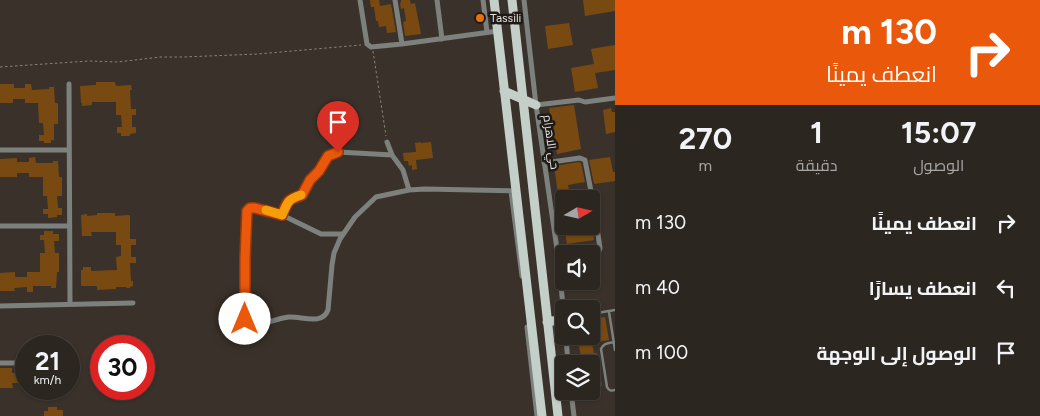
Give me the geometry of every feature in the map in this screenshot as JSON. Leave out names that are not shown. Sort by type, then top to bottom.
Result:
[{"type":"main road","points":[[494,0],[513,191],[542,416]]},
{"type":"main road","points":[[512,0],[558,416]]},
{"type":"main road","points":[[504,92],[536,105]]},
{"type":"main road","points":[[547,322],[555,320]]},
{"type":"street","points":[[360,0],[370,46],[402,44],[498,31]]},
{"type":"street","points":[[395,0],[402,44]]},
{"type":"street","points":[[437,0],[442,39]]},
{"type":"street","points":[[483,0],[487,32]]},
{"type":"street","name":"حي الاهرام","points":[[524,0],[544,163],[559,245]]},
{"type":"street","points":[[68,84],[70,304]]},
{"type":"street","points":[[536,105],[615,98]]},
{"type":"street","points":[[387,142],[392,154],[403,170],[409,190]]},
{"type":"street","points":[[0,150],[69,150]]},
{"type":"street","points":[[282,215],[290,199],[302,195],[310,180],[319,171],[328,156],[338,152],[392,154]]},
{"type":"street","points":[[544,163],[580,158],[584,160],[600,245]]},
{"type":"street","points":[[342,234],[317,233],[282,215],[255,208],[250,208],[247,211],[245,324],[248,329],[290,317],[319,319],[326,314],[334,254],[342,234],[355,216],[376,197],[409,190],[425,189],[513,191],[537,416]]},
{"type":"street","points":[[0,226],[69,226]]},
{"type":"street","points":[[0,306],[133,302]]},
{"type":"street","points":[[0,363],[15,363]]},
{"type":"street","points":[[572,400],[574,416]]},
{"type":"lane","points":[[600,313],[615,310]]},
{"type":"lane","points":[[609,312],[614,332],[615,350]]},
{"type":"lane","points":[[614,342],[605,344],[602,346],[602,349],[607,387],[610,391],[615,390]]},
{"type":"path","points":[[0,67],[89,61],[117,62],[161,57],[183,58],[258,54],[347,45],[370,46],[387,142]]},
{"type":"building","points":[[370,0],[379,0],[380,6],[391,4],[396,32],[387,33],[386,26],[379,27],[374,7],[371,7]]},
{"type":"building","points":[[401,0],[410,0],[411,4],[415,3],[421,34],[405,36],[403,22],[406,21],[404,8],[401,9]]},
{"type":"building","points":[[583,0],[615,0],[615,11],[585,16]]},
{"type":"building","points":[[569,23],[573,45],[548,49],[545,26]]},
{"type":"building","points":[[615,45],[615,70],[595,73],[598,88],[575,92],[571,68],[594,64],[591,49]]},
{"type":"building","points":[[96,82],[115,82],[116,86],[131,85],[131,109],[136,109],[136,115],[132,115],[132,127],[136,127],[136,133],[130,134],[130,136],[121,136],[121,133],[117,133],[117,127],[122,127],[121,115],[116,115],[116,102],[92,102],[92,105],[82,106],[80,86],[96,85]]},
{"type":"building","points":[[0,84],[14,84],[14,88],[25,88],[25,84],[31,84],[32,90],[54,87],[55,103],[58,103],[58,124],[54,124],[54,140],[51,140],[51,143],[39,141],[39,135],[44,135],[43,123],[39,123],[38,103],[25,103],[25,99],[13,99],[13,103],[0,103]]},
{"type":"building","points":[[574,105],[581,149],[557,154],[549,108]]},
{"type":"building","points":[[611,108],[612,112],[615,112],[615,132],[606,134],[603,110]]},
{"type":"building","points":[[431,142],[433,158],[416,160],[417,169],[412,170],[412,165],[409,166],[408,161],[404,161],[403,153],[416,152],[415,143]]},
{"type":"building","points":[[35,157],[36,163],[53,163],[53,161],[58,161],[59,177],[62,177],[62,196],[57,196],[58,208],[62,208],[62,215],[48,218],[48,214],[43,214],[43,209],[48,209],[47,196],[43,196],[43,177],[29,177],[29,173],[17,173],[17,177],[0,177],[0,159],[17,158],[17,162],[29,162],[29,158]]},
{"type":"building","points":[[610,157],[613,172],[615,172],[615,181],[594,184],[589,160]]},
{"type":"building","points":[[581,163],[585,182],[568,185],[569,190],[558,190],[554,166]]},
{"type":"building","points":[[97,213],[115,213],[115,216],[130,216],[130,239],[136,239],[136,245],[131,245],[131,257],[136,257],[136,263],[130,263],[133,286],[130,288],[116,287],[116,289],[97,290],[97,286],[81,286],[81,270],[83,270],[83,267],[91,267],[91,271],[117,270],[116,257],[121,256],[121,245],[116,245],[116,232],[91,232],[92,236],[82,236],[81,215],[97,215]]},
{"type":"building","points":[[44,231],[53,231],[53,234],[59,234],[59,241],[54,241],[55,253],[59,253],[59,272],[57,272],[56,288],[51,288],[51,286],[33,286],[33,292],[27,292],[27,287],[14,288],[15,291],[0,291],[0,273],[15,272],[15,277],[27,277],[27,272],[40,272],[40,253],[45,253],[44,240],[40,240],[40,235],[44,235]]},
{"type":"building","points":[[566,235],[593,235],[594,240],[567,244]]},
{"type":"building","points":[[605,317],[609,340],[600,342],[600,318]]},
{"type":"building","points":[[592,345],[594,353],[597,353],[597,355],[580,355],[579,346],[576,346]]},
{"type":"building","points":[[0,368],[12,368],[12,373],[15,373],[15,383],[12,383],[13,388],[0,388]]},
{"type":"building","points":[[48,407],[57,407],[57,410],[63,410],[63,416],[44,416],[44,411],[48,411]]},
{"type":"slow traffic","points":[[266,210],[282,215],[290,199],[301,195]]},
{"type":"place","name":"Tassili","points":[[480,18]]},
{"type":"route","points":[[245,319],[247,211],[250,208],[255,208],[282,215],[290,199],[302,195],[310,180],[319,171],[328,156],[338,152]]}]
